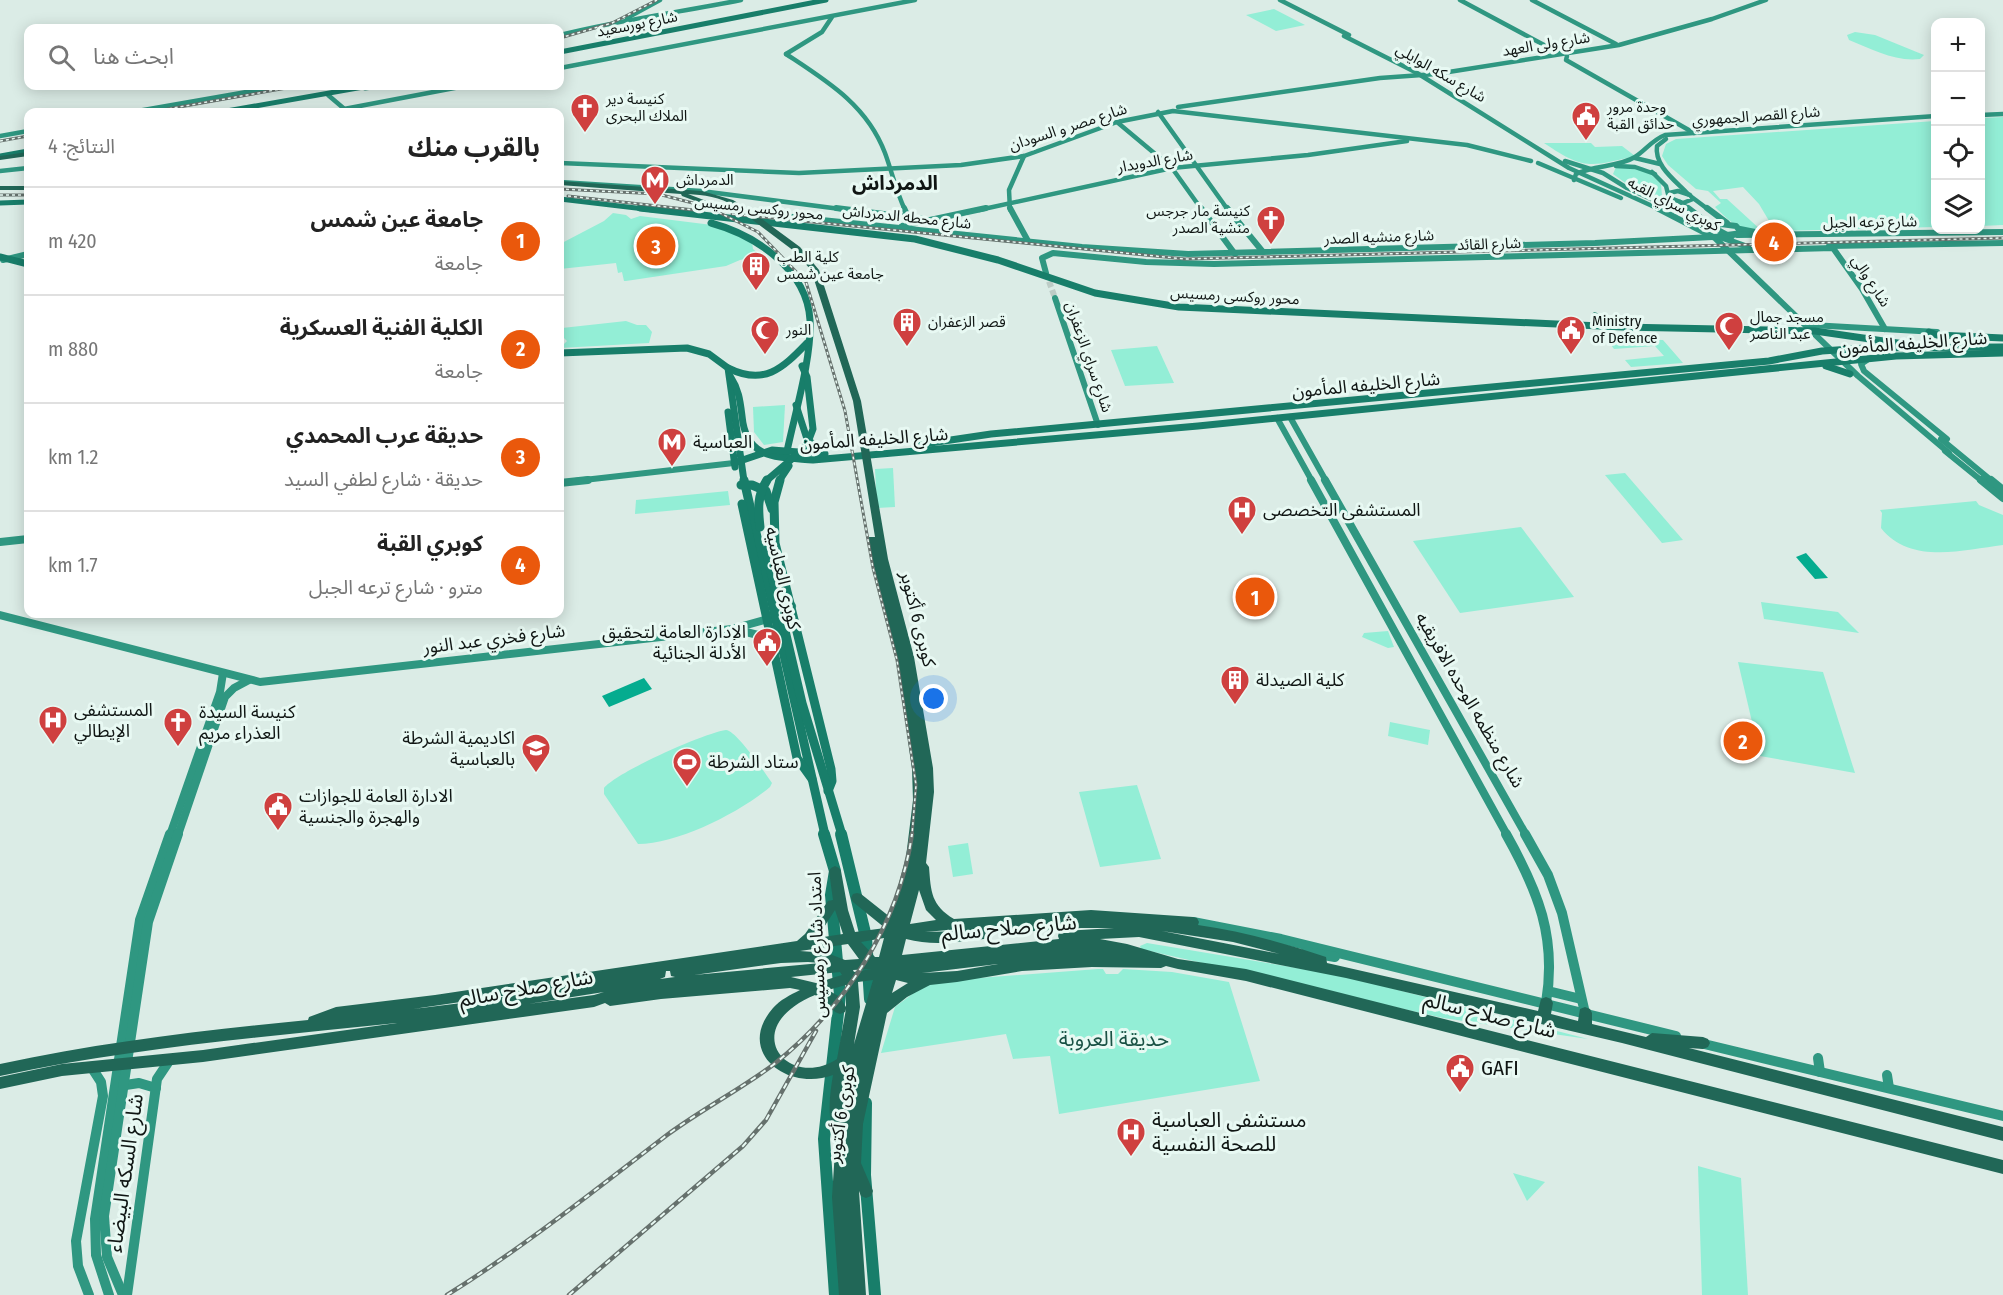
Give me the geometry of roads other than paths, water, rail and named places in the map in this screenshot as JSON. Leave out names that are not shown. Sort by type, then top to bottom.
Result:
[{"type":"highway","points":[[0,156],[24,152]]},
{"type":"highway","name":"كوبرى 6 أكتوبر","points":[[564,183],[709,197],[727,203],[787,247],[803,262],[815,285],[851,406],[876,559],[902,658],[919,792],[912,856],[870,1017],[859,1049],[844,1122],[838,1170],[847,1295]]},
{"type":"highway","name":"كوبرى 6 أكتوبر","points":[[564,183],[702,193],[725,199],[742,208],[797,249],[818,275],[857,401],[881,547],[910,662],[928,776],[927,816],[921,859],[879,1019],[856,1124],[851,1195],[858,1295]]},
{"type":"highway","points":[[0,189],[24,188]]},
{"type":"highway","points":[[681,193],[708,204],[783,216]]},
{"type":"highway","points":[[921,859],[923,889],[928,904],[940,917],[958,926],[977,928],[1117,923],[1182,929],[1279,947],[1346,972]]},
{"type":"highway","points":[[835,871],[848,932],[856,946],[872,962],[903,977],[932,979],[1004,968],[1068,963],[1178,964]]},
{"type":"highway","points":[[857,898],[903,932],[917,937],[940,938],[1084,927],[1139,932]]},
{"type":"highway","points":[[783,958],[810,938],[832,905]]},
{"type":"highway","points":[[306,1026],[336,1014],[435,1001],[936,924],[1091,915],[1193,922]]},
{"type":"highway","name":"شارع صلاح سالم","points":[[0,1083],[92,1068],[169,1060],[594,1001],[661,982],[1082,934],[1139,932],[1346,972],[1544,1018],[2003,1134]]},
{"type":"highway","points":[[932,979],[934,971],[932,954],[940,938]]},
{"type":"highway","name":"شارع صلاح سالم","points":[[0,1070],[88,1053],[306,1026],[417,1015],[632,982],[661,982],[1072,942],[1106,944],[1178,964],[1246,975],[2003,1167]]},
{"type":"highway","points":[[859,1049],[833,1070],[815,1075],[798,1073],[784,1067],[772,1057],[767,1032],[775,1016],[791,1001],[838,981],[1044,954],[1100,953],[1158,957]]},
{"type":"highway","points":[[783,958],[795,965],[795,977],[790,982]]},
{"type":"highway","points":[[632,982],[660,974],[783,958],[825,958],[837,962],[849,974],[854,990],[837,1116],[847,1150],[866,1191]]},
{"type":"highway","points":[[870,1020],[902,993],[932,979]]},
{"type":"highway","points":[[594,1001],[790,982],[814,988],[829,996],[840,1008]]},
{"type":"highway","points":[[1544,1018],[1547,997]]},
{"type":"highway","points":[[1585,1013],[1585,1028]]},
{"type":"highway","points":[[1622,1037],[1703,1043]]},
{"type":"main road","points":[[615,23],[660,0]]},
{"type":"main road","points":[[564,34],[606,22],[615,23],[741,0]]},
{"type":"main road","name":"شارع بورسعيد","points":[[621,39],[815,0]]},
{"type":"main road","name":"شارع بورسعيد","points":[[564,50],[826,0]]},
{"type":"main road","points":[[564,68],[915,0]]},
{"type":"main road","name":"شارع سكه الوايلي","points":[[1274,0],[1344,36],[1406,73]]},
{"type":"main road","name":"شارع سكه الوايلي","points":[[1280,0],[1424,78],[1517,137],[1531,158]]},
{"type":"main road","points":[[1458,0],[1565,55],[1566,60],[1679,126],[1698,133]]},
{"type":"main road","points":[[1532,0],[1607,41],[1619,45]]},
{"type":"main road","points":[[1714,20],[1766,0]]},
{"type":"main road","points":[[1673,32],[1773,0]]},
{"type":"main road","points":[[1526,2],[1601,41],[1605,47]]},
{"type":"main road","points":[[832,17],[821,32],[786,54],[859,106],[885,152],[889,170],[908,217]]},
{"type":"main road","points":[[1511,29],[1552,57],[1563,61],[1676,127],[1680,134]]},
{"type":"main road","name":"شارع ولى العهد","points":[[1424,78],[1627,47],[1673,32]]},
{"type":"main road","name":"شارع ولى العهد","points":[[1565,55],[1673,32]]},
{"type":"main road","name":"كوبري سراي القبه","points":[[1344,36],[1393,61],[1562,165],[1664,211],[1733,253],[1858,376],[1949,453]]},
{"type":"main road","points":[[1263,252],[1241,227],[1178,140],[1161,112],[1193,104],[1406,73],[1424,78]]},
{"type":"main road","points":[[1437,83],[1442,75]]},
{"type":"main road","points":[[1394,76],[1424,78]]},
{"type":"main road","name":"شارع سكه الوايلي","points":[[1424,78],[1437,83],[1565,161],[1588,168]]},
{"type":"main road","points":[[155,108],[257,90]]},
{"type":"main road","points":[[255,108],[348,90]]},
{"type":"main road","points":[[316,96],[357,90]]},
{"type":"main road","points":[[360,108],[446,90]]},
{"type":"main road","points":[[328,95],[343,108]]},
{"type":"main road","points":[[246,108],[301,99]]},
{"type":"main road","points":[[1192,112],[1190,109],[1193,104]]},
{"type":"main road","name":"شارع مصر و السودان","points":[[564,163],[799,173],[889,170],[983,163],[1024,156],[1117,122],[1161,112],[1192,112],[1398,139]]},
{"type":"main road","points":[[1985,114],[2003,112]]},
{"type":"main road","name":"شارع القصر الجمهوري","points":[[1656,150],[1660,141],[1672,137],[1931,117]]},
{"type":"main road","name":"شارع القصر الجمهوري","points":[[1574,180],[1578,173],[1588,168],[1634,158],[1659,137],[1878,118],[1904,121],[1931,118]]},
{"type":"main road","points":[[1117,122],[1172,168],[1235,254]]},
{"type":"main road","name":"كوبري سراي القبه","points":[[1517,131],[1538,147],[1578,170],[1697,229],[1717,232],[1864,376],[2003,490]]},
{"type":"main road","points":[[0,136],[24,132]]},
{"type":"main road","name":"شارع الدويدار","points":[[893,228],[1172,168],[1311,155],[1398,139],[1424,140],[1531,158]]},
{"type":"main road","points":[[1645,150],[1649,155],[1656,150],[1660,164],[1690,196],[1710,213],[1730,224],[1736,233]]},
{"type":"main road","points":[[0,156],[24,152]]},
{"type":"main road","points":[[1024,156],[1007,187],[1008,203],[1014,221],[1028,242]]},
{"type":"main road","points":[[1531,158],[1545,157],[1548,162],[1538,163]]},
{"type":"main road","points":[[1531,158],[1574,180],[1664,211]]},
{"type":"main road","points":[[1634,158],[1660,164]]},
{"type":"main road","points":[[1634,158],[1666,186],[1670,199],[1690,202],[1690,196]]},
{"type":"main road","name":"شارع القصر الجمهوري","points":[[1548,162],[1588,168]]},
{"type":"main road","points":[[1610,177],[1607,171],[1609,168],[1623,166],[1655,174]]},
{"type":"main road","points":[[0,171],[24,168]]},
{"type":"main road","points":[[1588,168],[1669,207],[1697,229],[1708,241],[1704,246],[1693,249],[1596,254]]},
{"type":"main road","points":[[564,183],[615,184],[785,200],[929,220]]},
{"type":"main road","points":[[1583,183],[1697,229],[1705,239]]},
{"type":"main road","points":[[1668,194],[1675,191],[1690,196]]},
{"type":"main road","points":[[0,197],[24,197]]},
{"type":"main road","points":[[0,203],[24,202]]},
{"type":"main road","name":"محور روكسى رمسيس","points":[[564,202],[915,239],[998,260],[1095,293],[1166,306],[1230,311],[1622,327],[1815,331],[1870,337],[1918,346]]},
{"type":"main road","points":[[1680,202],[1717,232],[1753,248],[2003,243]]},
{"type":"main road","name":"امتداد شارع رمسيس","points":[[564,203],[711,223],[749,236],[770,251],[794,279],[806,303],[811,323],[809,341],[795,402],[785,470],[779,480],[773,514],[775,543],[832,777],[828,791]]},
{"type":"main road","name":"شارع محطه الدمرداش","points":[[783,216],[1028,242]]},
{"type":"main road","points":[[1717,232],[1719,224],[1730,224]]},
{"type":"main road","name":"شارع ترعه الجبل","points":[[1985,228],[2003,230]]},
{"type":"main road","name":"شارع ترعه الجبل","points":[[1805,234],[1931,229]]},
{"type":"main road","name":"شارع ترعه الجبل","points":[[1985,230],[2003,230]]},
{"type":"main road","name":"شارع ترعه الجبل","points":[[1736,233],[1931,231]]},
{"type":"main road","points":[[1717,232],[1736,233]]},
{"type":"main road","name":"شارع منشيه الصدر","points":[[1028,242],[1168,254],[1235,254],[1705,239],[1736,233]]},
{"type":"main road","name":"شارع القائد","points":[[1046,273],[1042,259],[1045,255],[1214,264],[1833,248]]},
{"type":"main road","name":"شارع والي","points":[[1833,248],[1862,289],[1885,329]]},
{"type":"main road","points":[[0,259],[24,255]]},
{"type":"main road","points":[[0,259],[24,264]]},
{"type":"main road","points":[[1564,323],[1592,316],[1622,327]]},
{"type":"main road","points":[[1811,325],[1929,332],[1937,335],[2003,337]]},
{"type":"main road","points":[[729,375],[744,377],[767,374],[786,365],[809,341]]},
{"type":"main road","name":"شارع الخليفه المأمون","points":[[786,454],[826,454],[1098,425],[1687,369],[1822,351],[1918,346],[2003,347]]},
{"type":"main road","points":[[1893,347],[1890,349],[1892,352],[1904,355]]},
{"type":"main road","points":[[564,352],[696,349],[715,357],[739,389],[744,437],[761,452]]},
{"type":"main road","points":[[1822,351],[1932,443],[1949,453],[2003,498]]},
{"type":"main road","name":"شارع الخليفه المأمون","points":[[786,454],[799,460],[977,447],[1904,355],[2003,352]]},
{"type":"main road","points":[[1868,360],[1861,367],[1871,377],[2003,485]]},
{"type":"main road","points":[[1818,365],[1850,374]]},
{"type":"main road","name":"كوبرى العباسيه","points":[[802,366],[807,373],[813,419],[812,433],[805,445],[765,482],[757,505],[811,753],[813,780]]},
{"type":"main road","points":[[1715,366],[1716,370],[1724,374]]},
{"type":"main road","points":[[1687,369],[1694,372],[1695,377]]},
{"type":"main road","name":"امتداد شارع رمسيس","points":[[729,375],[728,417],[738,485],[797,758],[813,780],[822,826],[835,871],[832,905],[840,1008],[824,1139],[835,1295]]},
{"type":"main road","name":"كوبرى العباسيه","points":[[729,375],[737,446],[811,753]]},
{"type":"main road","points":[[1857,380],[1861,376],[1871,377]]},
{"type":"main road","points":[[1464,391],[1462,396],[1469,399]]},
{"type":"main road","points":[[1423,394],[1429,398],[1428,403]]},
{"type":"main road","points":[[795,402],[807,439],[826,454]]},
{"type":"main road","points":[[1317,404],[1323,414]]},
{"type":"main road","points":[[1235,412],[1232,418],[1240,422]]},
{"type":"main road","points":[[1195,416],[1204,422],[1198,426]]},
{"type":"main road","name":"شارع منظمه الوحده الافريقيه","points":[[1290,417],[1360,537],[1479,753],[1510,803],[1558,897],[1585,1013]]},
{"type":"main road","name":"شارع منظمه الوحده الافريقيه","points":[[1277,418],[1526,868],[1543,914],[1552,965],[1547,997]]},
{"type":"main road","points":[[1920,429],[1933,427]]},
{"type":"main road","points":[[564,483],[734,463],[761,452],[786,454]]},
{"type":"main road","points":[[1298,457],[1312,455]]},
{"type":"main road","points":[[785,470],[799,460]]},
{"type":"main road","points":[[738,485],[752,484],[766,491],[773,514]]},
{"type":"main road","points":[[0,540],[24,537]]},
{"type":"main road","points":[[1343,538],[1360,537]]},
{"type":"main road","name":"شارع فخري عبد النور","points":[[0,615],[260,682],[732,629],[768,619],[792,606]]},
{"type":"main road","name":"شارع فخري عبد النور","points":[[732,629],[753,633],[773,643]]},
{"type":"main road","points":[[780,678],[797,678],[808,672]]},
{"type":"main road","points":[[108,1295],[99,1269],[94,1230],[114,1123],[145,920],[220,692],[223,673]]},
{"type":"main road","points":[[145,920],[225,697],[234,688],[250,680]]},
{"type":"main road","points":[[784,693],[795,687],[812,688]]},
{"type":"main road","name":"امتداد شارع رمسيس","points":[[811,753],[828,791],[872,962],[864,1130],[866,1191],[875,1295]]},
{"type":"main road","points":[[1463,754],[1479,753]]},
{"type":"main road","points":[[1481,786],[1501,790]]},
{"type":"main road","points":[[1489,799],[1510,803]]},
{"type":"main road","name":"شارع صلاح سالم","points":[[1193,922],[1267,935],[1371,960],[1547,997],[1585,1013],[2003,1116]]},
{"type":"main road","points":[[1279,947],[1371,960]]},
{"type":"main road","points":[[1547,997],[1581,999]]},
{"type":"main road","points":[[1818,1058],[1820,1072]]},
{"type":"main road","name":"شارع السكه البيضاء","points":[[125,1295],[156,1088],[159,1075],[169,1060]]},
{"type":"main road","name":"شارع السكه البيضاء","points":[[89,1295],[78,1266],[76,1241],[103,1094],[99,1077],[92,1068]]},
{"type":"main road","points":[[1887,1075],[1889,1088]]},
{"type":"main road","points":[[103,1094],[132,1083],[146,1084],[156,1088]]},
{"type":"main road","points":[[114,1123],[104,1230],[110,1269],[125,1295]]},
{"type":"street","name":"شارع سراي الزعفران","points":[[1055,298],[1098,425]]},
{"type":"tunnel","points":[[1046,273],[1055,298]]},
{"type":"railway","points":[[564,37],[612,23],[657,0]]},
{"type":"railway","points":[[174,108],[275,90]]},
{"type":"railway","points":[[0,141],[24,137]]},
{"type":"railway","points":[[564,189],[658,194],[708,207],[758,232],[806,282],[845,411],[873,568],[897,660],[916,785],[912,835]]},
{"type":"railway","points":[[0,195],[24,195]]},
{"type":"railway","points":[[568,196],[703,211]]},
{"type":"railway","points":[[732,214],[1185,259],[2003,238]]},
{"type":"railway","points":[[447,1295],[531,1238],[667,1135],[773,1065],[799,1042],[823,1018],[865,962],[895,900],[912,834]]},
{"type":"railway","points":[[569,1295],[743,1146],[766,1120],[816,1031]]},
{"type":"place","name":"كنيسة دير الملاك البحرى","points":[[585,134]]},
{"type":"place","name":"وحدة مرور حدائق القبة","points":[[1586,142]]},
{"type":"place","name":"الدمرداش","points":[[655,206]]},
{"type":"place","name":"كوبري القبة","points":[[1774,242]]},
{"type":"place","name":"حديقة عرب المحمدي","points":[[656,246]]},
{"type":"place","name":"كنيسة مار جرجس منشية الصدر","points":[[1271,246]]},
{"type":"place","name":"كلية الطب جامعة عين شمس","points":[[756,292]]},
{"type":"place","name":"قصر الزعفران","points":[[907,348]]},
{"type":"place","name":"مسجد جمال عبد الناصر","points":[[1729,352]]},
{"type":"place","name":"النور","points":[[765,356]]},
{"type":"place","name":"Ministry of Defence","points":[[1571,356]]},
{"type":"place","name":"العباسية","points":[[672,468]]},
{"type":"place","name":"المستشفى التخصصى","points":[[1242,536]]},
{"type":"place","name":"جامعة عين شمس","points":[[1255,597]]},
{"type":"place","name":"الإدارة العامة لتحقيق الأدلة الجنائية","points":[[767,668]]},
{"type":"place","name":"كلية الصيدلة","points":[[1235,706]]},
{"type":"place","name":"الكلية الفنية العسكرية","points":[[1743,741]]},
{"type":"place","name":"المستشفى الإيطالي","points":[[53,746]]},
{"type":"place","name":"كنيسة السيدة العذراء مريم","points":[[178,748]]},
{"type":"place","name":"اكاديمية الشرطة بالعباسية","points":[[536,774]]},
{"type":"place","name":"ستاد الشرطة","points":[[687,788]]},
{"type":"place","name":"الادارة العامة للجوازات والهجرة والجنسية","points":[[278,832]]},
{"type":"place","name":"GAFI","points":[[1460,1094]]},
{"type":"place","name":"مستشفى العباسية للصحة النفسية","points":[[1131,1158]]},
{"type":"district","name":"الدمرداش","points":[[895,183]]},
{"type":"park label","name":"حديقة العروبة","points":[[1114,1039]]}]
